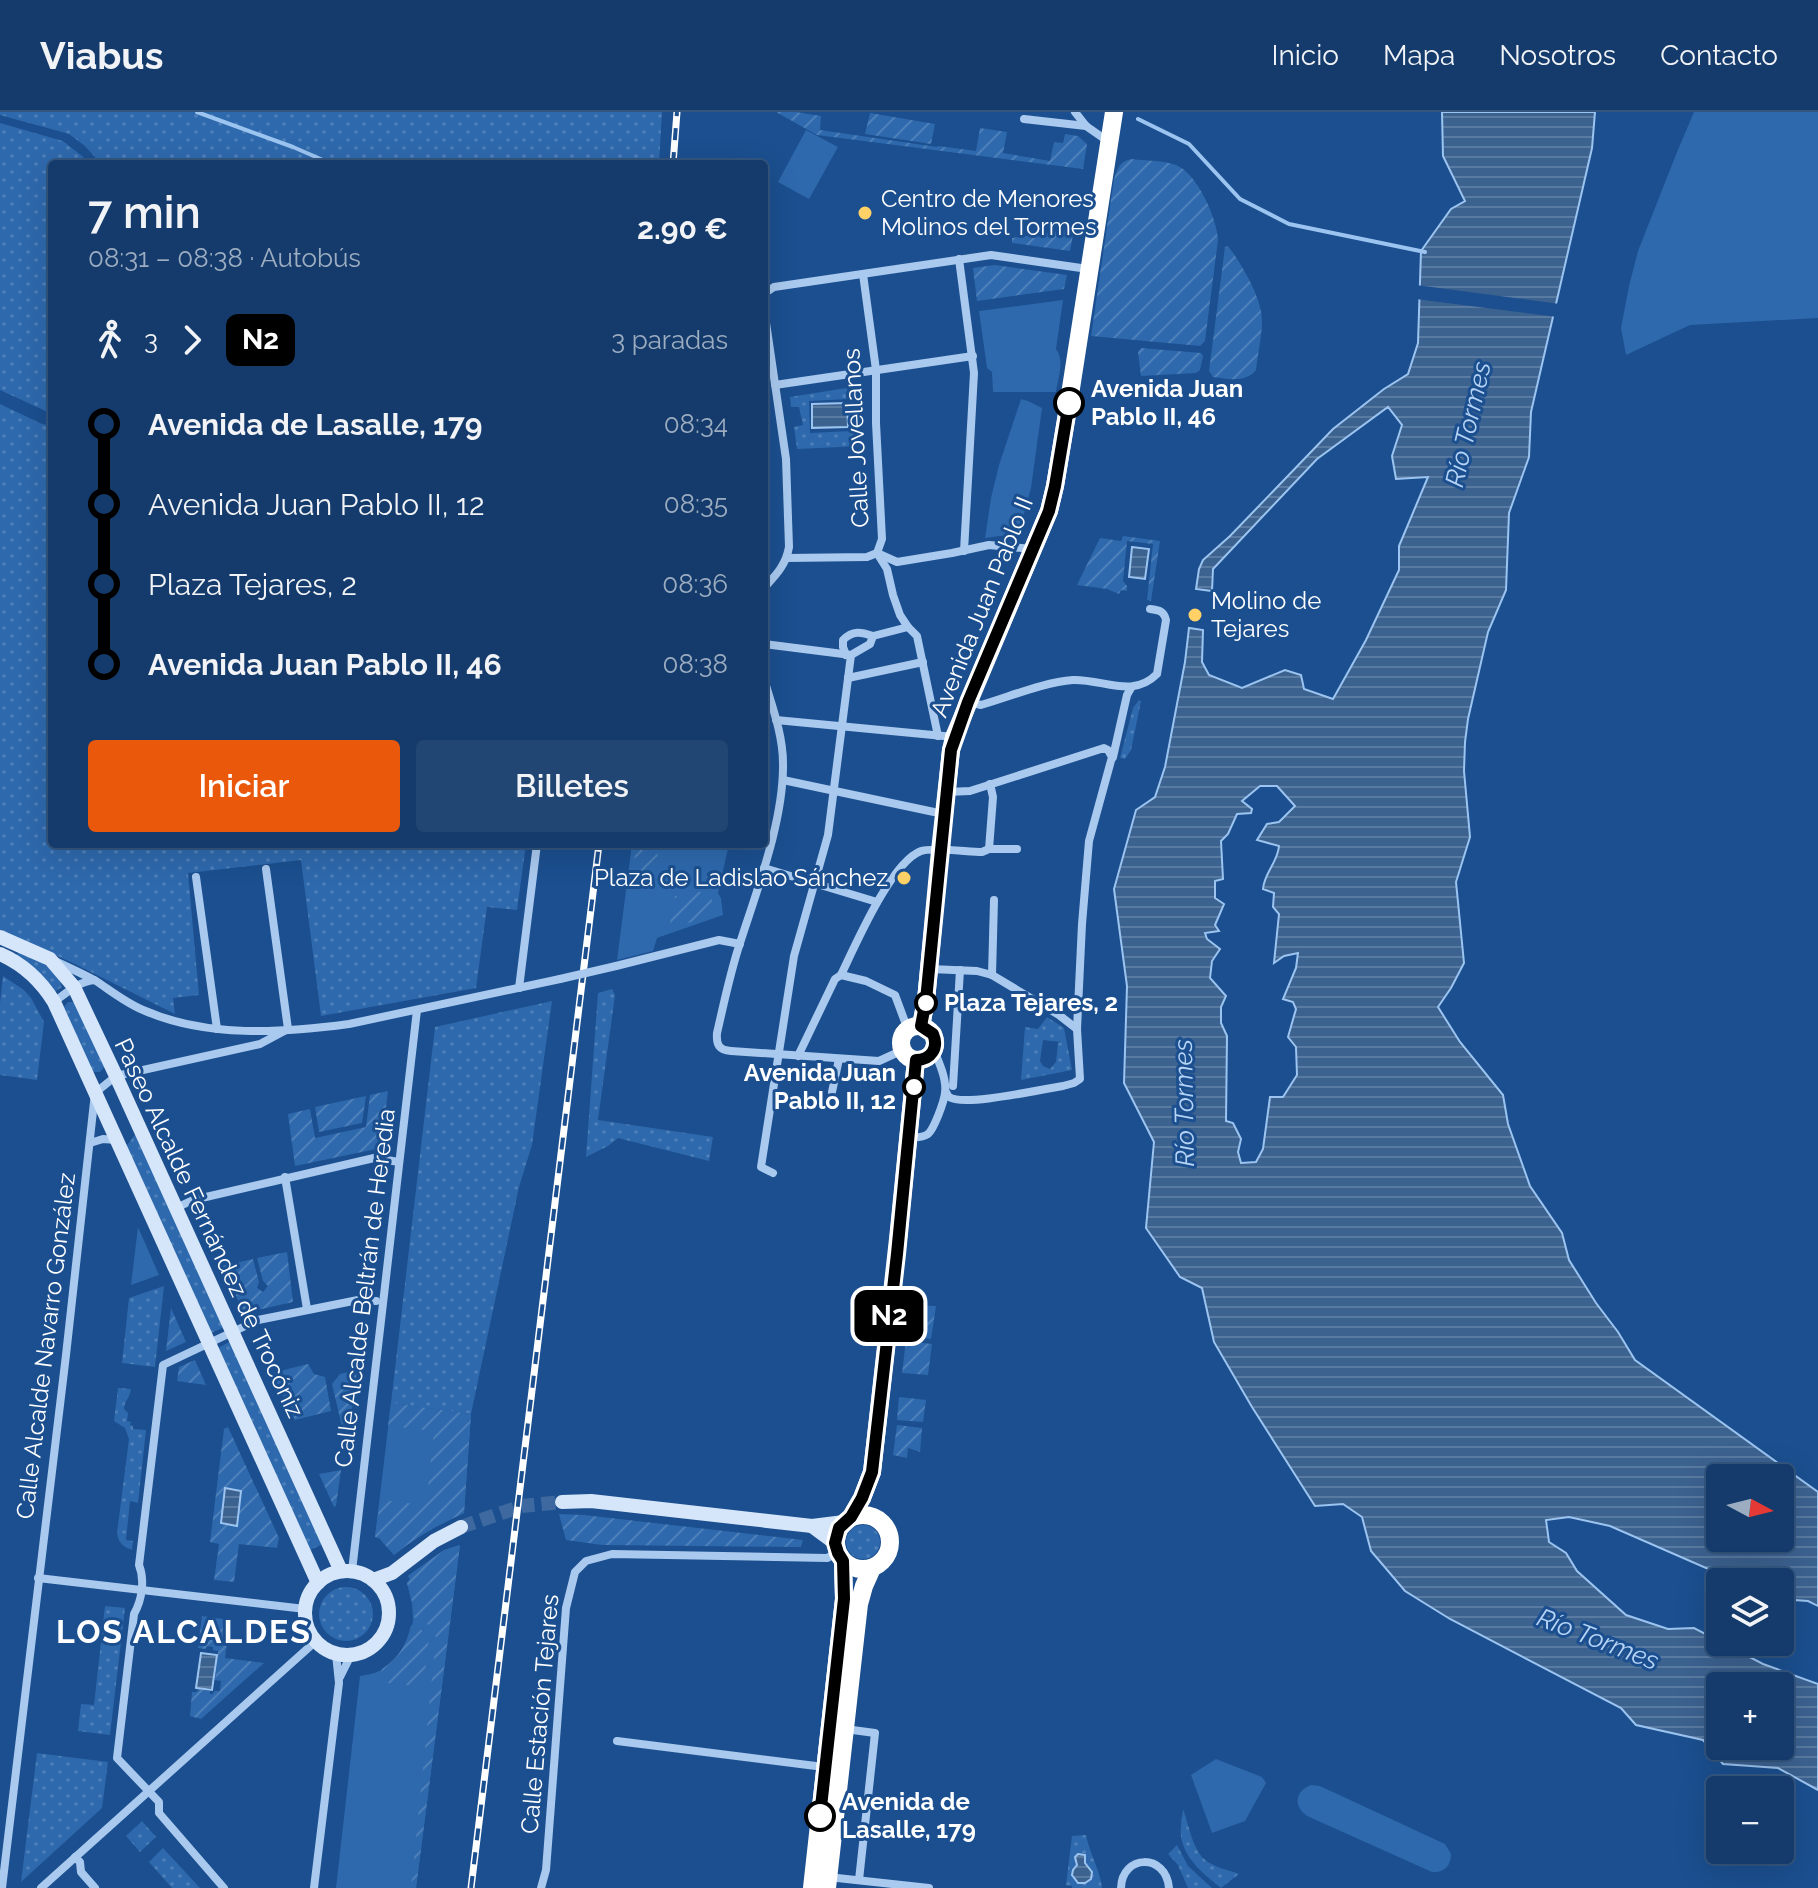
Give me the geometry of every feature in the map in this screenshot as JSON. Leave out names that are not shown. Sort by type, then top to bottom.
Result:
[{"type":"highway","name":"Avenida Juan Pablo II","points":[[872,1472],[909,1137],[909,1055],[902,1039],[926,1000],[951,750],[946,737],[968,702],[1049,511],[1114,112]]},
{"type":"highway","points":[[909,1055],[927,1058],[934,1050],[935,1039],[933,1034],[910,1022]]},
{"type":"highway","points":[[812,1888],[844,1599],[839,1528],[862,1498],[872,1472]]},
{"type":"highway","points":[[839,1552],[857,1569],[872,1568],[888,1553],[890,1538],[872,1472]]},
{"type":"highway","points":[[848,1520],[866,1515],[880,1520],[885,1526]]},
{"type":"highway","points":[[827,1882],[859,1604],[872,1568]]},
{"type":"main road","name":"Paseo Alcalde Fernández de Trocóniz","points":[[0,937],[50,959],[74,987],[232,1331],[347,1571]]},
{"type":"main road","name":"Paseo Alcalde Fernández de Trocóniz","points":[[0,954],[35,978],[54,1002],[318,1583]]},
{"type":"main road","points":[[562,1502],[591,1501],[812,1526],[848,1520]]},
{"type":"main road","points":[[812,1526],[839,1552]]},
{"type":"main road","points":[[378,1585],[434,1541],[461,1527]]},
{"type":"main road","points":[[347,1571],[378,1585],[388,1602],[389,1614],[382,1637],[373,1646],[363,1652],[343,1654],[328,1651],[316,1641],[309,1631],[305,1609],[318,1583],[328,1575],[347,1571]]},
{"type":"street","points":[[1075,112],[1086,126],[1109,142]]},
{"type":"street","points":[[1024,119],[1086,126]]},
{"type":"street","points":[[768,292],[774,287],[991,255],[1089,269]]},
{"type":"street","points":[[959,259],[974,382],[964,551]]},
{"type":"street","name":"Calle Jovellanos","points":[[863,274],[876,370],[882,539],[877,553],[887,569],[900,615],[917,636],[946,737]]},
{"type":"street","points":[[768,337],[786,459],[789,547],[778,574],[768,584]]},
{"type":"street","points":[[775,385],[973,356]]},
{"type":"street","points":[[787,558],[867,557],[877,553],[897,562],[989,545],[1034,549]]},
{"type":"street","points":[[968,702],[981,705],[1070,680],[1131,688],[1150,682],[1160,666],[1166,620],[1160,610],[1150,609]]},
{"type":"street","points":[[773,1173],[761,1167],[794,956],[828,835],[848,678],[848,655],[843,640],[848,635],[862,632],[873,636],[908,627]]},
{"type":"street","points":[[768,645],[848,655],[870,644],[873,636]]},
{"type":"street","points":[[848,678],[923,662]]},
{"type":"street","points":[[960,970],[950,1097],[975,1101],[1063,1086],[1080,1079],[1077,1029],[1089,841],[1110,754],[1131,688]]},
{"type":"street","points":[[768,693],[784,761],[780,802],[716,1041],[720,1048],[731,1051],[839,1059],[879,1061],[909,1055]]},
{"type":"street","points":[[776,720],[946,737]]},
{"type":"street","points":[[947,792],[970,791],[1104,748],[1110,754]]},
{"type":"street","points":[[783,780],[934,812]]},
{"type":"street","points":[[989,849],[993,797],[990,784]]},
{"type":"street","points":[[519,988],[536,848]]},
{"type":"street","points":[[798,1056],[877,902],[908,859],[922,850],[982,852],[1017,849]]},
{"type":"street","points":[[764,868],[877,902]]},
{"type":"street","points":[[266,869],[288,1029]]},
{"type":"street","points":[[196,877],[217,1029]]},
{"type":"street","points":[[992,975],[994,900]]},
{"type":"street","points":[[50,959],[94,980],[139,1008],[183,1024],[217,1029],[288,1029],[349,1024],[417,1010],[719,940],[740,944]]},
{"type":"street","points":[[928,969],[977,971],[992,975],[1077,1029]]},
{"type":"street","points":[[841,975],[891,991],[910,1022]]},
{"type":"street","points":[[54,1002],[74,987],[94,980]]},
{"type":"street","name":"Calle Alcalde Beltrán de Heredia","points":[[347,1571],[417,1010]]},
{"type":"street","points":[[95,1093],[116,1076],[260,1044],[288,1029]]},
{"type":"street","points":[[909,1137],[919,1138],[929,1133],[949,1089],[934,1050]]},
{"type":"street","points":[[832,1092],[839,1059]]},
{"type":"street","name":"Calle Alcalde Navarro González","points":[[2,1888],[95,1093]]},
{"type":"street","name":"Calle Alcalde Navarro González","points":[[90,1143],[103,1139],[116,1140]]},
{"type":"street","points":[[176,1208],[193,1200],[374,1158],[399,1162]]},
{"type":"street","points":[[285,1177],[307,1309]]},
{"type":"street","points":[[224,1888],[159,1813],[159,1802],[117,1758],[134,1614],[140,1605],[143,1575],[139,1565],[163,1365],[258,1320],[358,1300],[376,1301]]},
{"type":"street","name":"Calle Estación Tejares","points":[[541,1888],[546,1870],[566,1608],[575,1572],[586,1561],[612,1554],[827,1558],[839,1552]]},
{"type":"street","points":[[38,1578],[305,1609]]},
{"type":"street","points":[[41,1888],[316,1641]]},
{"type":"street","points":[[314,1888],[343,1654]]},
{"type":"street","points":[[340,1678],[343,1654]]},
{"type":"street","points":[[845,1729],[875,1733],[859,1880]]},
{"type":"street","points":[[617,1741],[825,1768]]},
{"type":"street","points":[[75,1857],[80,1862],[81,1872],[95,1888]]},
{"type":"street","points":[[1121,1886],[1130,1867],[1145,1862],[1160,1867],[1169,1888]]},
{"type":"street","points":[[827,1882],[859,1880],[929,1888]]},
{"type":"shaded area","points":[[0,112],[662,112],[659,160],[97,160],[69,134],[0,115]]},
{"type":"shaded area","points":[[776,112],[821,116],[820,130],[976,151],[980,128],[1007,132],[1003,153],[1050,161],[1054,142],[1063,143],[1065,134],[1078,136],[1087,144],[1083,169],[817,135]]},
{"type":"shaded area","points":[[1694,112],[1818,112],[1818,318],[1690,325],[1626,355],[1621,328],[1638,251]]},
{"type":"shaded area","points":[[870,113],[935,124],[931,144],[865,134]]},
{"type":"shaded area","points":[[0,123],[63,141],[86,160],[48,160],[48,412],[0,390]]},
{"type":"shaded area","points":[[806,130],[838,147],[809,199],[778,182]]},
{"type":"shaded area","points":[[1132,159],[1166,162],[1184,170],[1198,186],[1214,220],[1218,240],[1205,341],[1200,346],[1091,336],[1114,179],[1120,165]]},
{"type":"shaded area","points":[[1074,229],[1070,251],[1012,243],[1012,238]]},
{"type":"shaded area","points":[[1228,246],[1255,291],[1262,320],[1256,370],[1247,377],[1236,379],[1213,377],[1209,371],[1225,247]]},
{"type":"shaded area","points":[[995,265],[1067,275],[1064,289],[977,301],[973,268]]},
{"type":"shaded area","points":[[1063,300],[1056,349],[1060,364],[1056,392],[993,392],[992,372],[987,368],[979,311]]},
{"type":"shaded area","points":[[1141,348],[1201,353],[1200,370],[1196,373],[1141,376],[1138,352]]},
{"type":"shaded area","points":[[859,386],[862,446],[797,449],[794,427],[803,425],[799,407],[791,407],[790,397]],"holes":[[[850,400],[851,431],[810,433],[809,401]]]},
{"type":"shaded area","points":[[1021,399],[1042,408],[1031,488],[1018,536],[985,538],[999,465]]},
{"type":"shaded area","points":[[0,404],[48,425],[48,848],[525,848],[517,910],[487,907],[476,988],[321,1016],[301,860],[188,873],[199,995],[173,998],[175,1014],[0,930]]},
{"type":"shaded area","points":[[1123,536],[1160,541],[1151,601],[1147,600],[1153,544],[1127,541],[1123,581],[1127,591],[1121,590],[1119,594],[1077,585],[1100,538],[1121,541]]},
{"type":"shaded area","points":[[1139,700],[1131,750],[1125,759],[1120,758],[1133,708]]},
{"type":"shaded area","points":[[631,848],[728,848],[718,893],[723,915],[657,938],[653,951],[617,960]]},
{"type":"shaded area","points":[[636,848],[653,848],[664,865],[657,873],[633,870]]},
{"type":"shaded area","points":[[688,888],[712,896],[711,916],[669,929],[675,896],[680,896]]},
{"type":"shaded area","points":[[19,952],[51,970],[62,987],[55,992],[16,955]]},
{"type":"shaded area","points":[[3,976],[24,990],[44,1022],[37,1080],[0,1075]]},
{"type":"shaded area","points":[[612,989],[615,995],[598,1120],[713,1137],[709,1161],[618,1138],[586,1157],[598,993]]},
{"type":"shaded area","points":[[552,1001],[532,1145],[519,1187],[471,1414],[391,1403],[435,1027]]},
{"type":"shaded area","points":[[68,1002],[75,1002],[105,1066],[100,1072],[92,1072],[64,1007]]},
{"type":"shaded area","points":[[1047,1017],[1064,1028],[1072,1070],[1021,1080],[1025,1027],[1038,1029]],"holes":[[[1043,1040],[1061,1042],[1058,1043],[1056,1062],[1050,1069],[1043,1066],[1040,1061]]]},
{"type":"shaded area","points":[[388,1091],[381,1148],[295,1166],[288,1114],[310,1109],[315,1138],[366,1127],[370,1095]]},
{"type":"shaded area","points":[[366,1096],[362,1123],[319,1132],[315,1107]]},
{"type":"shaded area","points":[[137,1132],[225,1327],[209,1334],[125,1148]]},
{"type":"shaded area","points":[[138,1227],[159,1275],[131,1285]]},
{"type":"shaded area","points":[[287,1252],[293,1302],[244,1313],[222,1266],[253,1259],[259,1282],[257,1288],[263,1292],[268,1286],[263,1281],[257,1258]]},
{"type":"shaded area","points":[[164,1286],[155,1367],[122,1363],[129,1298]]},
{"type":"shaded area","points":[[910,1305],[936,1306],[931,1339],[906,1336]]},
{"type":"shaded area","points":[[171,1308],[186,1342],[166,1351]]},
{"type":"shaded area","points":[[231,1341],[323,1544],[308,1551],[216,1349]]},
{"type":"shaded area","points":[[906,1341],[932,1344],[928,1375],[902,1373]]},
{"type":"shaded area","points":[[195,1360],[206,1385],[177,1381],[179,1367]]},
{"type":"shaded area","points":[[308,1364],[314,1374],[325,1377],[331,1411],[295,1420],[272,1373]]},
{"type":"shaded area","points":[[357,1370],[347,1448],[332,1384],[340,1374]]},
{"type":"shaded area","points":[[118,1388],[131,1389],[124,1406],[128,1413],[127,1421],[131,1422],[133,1429],[146,1430],[138,1503],[130,1501],[126,1540],[133,1541],[132,1550],[122,1544],[117,1533],[129,1439],[125,1428],[114,1421]]},
{"type":"shaded area","points":[[899,1397],[926,1400],[923,1422],[897,1420]]},
{"type":"shaded area","points":[[391,1403],[471,1414],[464,1513],[394,1555],[375,1537]]},
{"type":"shaded area","points":[[391,1403],[471,1414],[464,1513],[394,1555],[375,1537],[380,1500],[426,1505],[434,1431],[388,1426]]},
{"type":"shaded area","points":[[897,1425],[922,1428],[920,1452],[908,1448],[907,1458],[893,1455]]},
{"type":"shaded area","points":[[228,1427],[279,1538],[277,1548],[239,1544],[234,1582],[214,1580],[219,1544],[210,1542],[224,1429]]},
{"type":"shaded area","points":[[341,1470],[336,1506],[334,1507],[319,1474]]},
{"type":"shaded area","points":[[559,1514],[803,1540],[801,1547],[602,1545],[566,1540]]},
{"type":"shaded area","points":[[863,1525],[875,1530],[880,1542],[875,1554],[863,1559],[851,1554],[846,1542],[851,1530]]},
{"type":"shaded area","points":[[460,1545],[416,1888],[336,1888],[360,1676],[386,1668],[406,1643],[413,1615],[408,1576],[444,1550]]},
{"type":"shaded area","points":[[460,1545],[416,1888],[411,1888],[436,1637],[425,1620],[413,1617],[408,1576],[444,1550]]},
{"type":"shaded area","points":[[346,1587],[365,1595],[373,1614],[365,1633],[346,1641],[327,1633],[319,1614],[327,1595]]},
{"type":"shaded area","points":[[105,1606],[125,1608],[110,1735],[78,1731],[81,1704],[94,1705]]},
{"type":"shaded area","points":[[202,1616],[230,1620],[225,1658],[264,1663],[201,1719],[190,1716],[192,1692],[198,1689],[213,1694],[220,1691],[221,1681],[215,1680],[218,1651],[207,1646],[206,1649],[198,1648]]},
{"type":"shaded area","points":[[411,1625],[418,1626],[429,1639],[423,1687],[380,1682],[382,1669],[401,1650]]},
{"type":"shaded area","points":[[37,1753],[108,1762],[102,1808],[21,1882]]},
{"type":"shaded area","points":[[1216,1759],[1262,1777],[1266,1783],[1245,1821],[1212,1833],[1191,1775]]},
{"type":"shaded area","points":[[1311,1785],[1320,1786],[1445,1844],[1451,1854],[1448,1865],[1443,1870],[1432,1872],[1307,1816],[1299,1808],[1298,1799],[1302,1791]]},
{"type":"shaded area","points":[[1183,1809],[1195,1845],[1203,1858],[1215,1866],[1239,1874],[1221,1888],[1196,1866],[1186,1852],[1181,1833]]},
{"type":"shaded area","points":[[142,1821],[156,1837],[140,1852],[126,1836]]},
{"type":"shaded area","points":[[1086,1835],[1102,1888],[1072,1888],[1066,1885],[1072,1836]]},
{"type":"shaded area","points":[[1177,1845],[1188,1866],[1212,1888],[1188,1888],[1178,1865],[1168,1854]]},
{"type":"shaded area","points":[[163,1848],[200,1888],[172,1888],[149,1862]]},
{"type":"water","name":"Río Tormes","points":[[1442,112],[1595,112],[1592,148],[1531,412],[1529,457],[1509,513],[1506,590],[1488,632],[1468,719],[1464,771],[1470,837],[1456,882],[1464,963],[1438,1007],[1460,1042],[1503,1095],[1508,1124],[1530,1186],[1562,1233],[1569,1260],[1635,1360],[1779,1464],[1706,1464],[1706,1552],[1794,1552],[1794,1475],[1818,1492],[1818,1606],[1808,1601],[1794,1600],[1794,1568],[1706,1568],[1610,1526],[1569,1517],[1546,1520],[1549,1542],[1566,1553],[1577,1571],[1626,1615],[1668,1629],[1694,1628],[1706,1634],[1706,1656],[1748,1656],[1785,1672],[1706,1672],[1706,1744],[1703,1740],[1636,1725],[1621,1708],[1450,1619],[1405,1591],[1371,1551],[1362,1517],[1343,1504],[1315,1506],[1214,1342],[1202,1288],[1180,1277],[1146,1228],[1154,1142],[1124,1083],[1127,986],[1114,889],[1136,810],[1155,797],[1165,767],[1189,628],[1203,630],[1202,662],[1209,675],[1242,688],[1285,670],[1301,675],[1304,689],[1333,699],[1366,640],[1399,570],[1399,546],[1428,477],[1396,479],[1392,456],[1402,425],[1388,407],[1317,459],[1213,569],[1212,591],[1196,589],[1199,569],[1203,560],[1333,429],[1408,374],[1418,343],[1421,251],[1451,209],[1465,201],[1443,156]],"holes":[[[1260,786],[1277,786],[1295,806],[1279,822],[1267,824],[1257,840],[1279,846],[1263,889],[1274,893],[1273,907],[1279,914],[1274,963],[1284,956],[1298,953],[1296,968],[1283,999],[1293,1002],[1296,1009],[1288,1037],[1296,1047],[1297,1075],[1283,1097],[1270,1097],[1263,1149],[1256,1162],[1241,1163],[1238,1152],[1241,1139],[1233,1123],[1226,1121],[1227,1036],[1221,1023],[1221,1007],[1226,996],[1210,978],[1212,961],[1220,949],[1207,939],[1205,933],[1219,931],[1215,925],[1224,904],[1215,898],[1215,881],[1223,879],[1221,841],[1228,834],[1237,814],[1251,813],[1252,809],[1242,801]]]},
{"type":"water","points":[[847,403],[848,427],[812,428],[812,404]]},
{"type":"water","points":[[1132,547],[1149,549],[1145,579],[1129,577]]},
{"type":"water","points":[[225,1488],[241,1491],[237,1526],[221,1523]]},
{"type":"water","points":[[201,1653],[217,1655],[212,1690],[196,1688]]},
{"type":"water","points":[[1794,1675],[1818,1684],[1818,1790],[1778,1768],[1723,1764],[1720,1760],[1794,1760]]},
{"type":"water","points":[[1078,1854],[1085,1855],[1085,1863],[1092,1872],[1091,1879],[1085,1883],[1078,1883],[1072,1875]]},
{"type":"pier","points":[[1416,285],[1560,304],[1557,317],[1416,299]]},
{"type":"waterway","points":[[197,112],[323,160]]},
{"type":"waterway","points":[[1138,119],[1189,144],[1240,199],[1289,224],[1425,252]]},
{"type":"tunnel","points":[[461,1527],[522,1506],[562,1502]]},
{"type":"railway","points":[[673,160],[677,112]]},
{"type":"railway","points":[[471,1888],[599,848]]},
{"type":"bus line","name":"N2","points":[[820,1816],[844,1599],[843,1561],[835,1543],[839,1528],[851,1517],[872,1472],[916,1060],[927,1058],[936,1045],[933,1034],[921,1026],[951,750],[968,702],[1049,511],[1069,403]]},
{"type":"place","name":"Centro de Menores Molinos del Tormes","points":[[865,213]]},
{"type":"place","name":"Avenida Juan Pablo II, 46","points":[[1069,403]]},
{"type":"place","name":"Molino de Tejares","points":[[1195,615]]},
{"type":"place","name":"Plaza de Ladislao Sánchez","points":[[904,878]]},
{"type":"place","name":"Plaza Tejares, 2","points":[[926,1003]]},
{"type":"place","name":"Avenida Juan Pablo II, 12","points":[[914,1087]]},
{"type":"place","name":"Avenida de Lasalle, 179","points":[[820,1816]]},
{"type":"district","name":"LOS ALCALDES","points":[[184,1632]]}]
